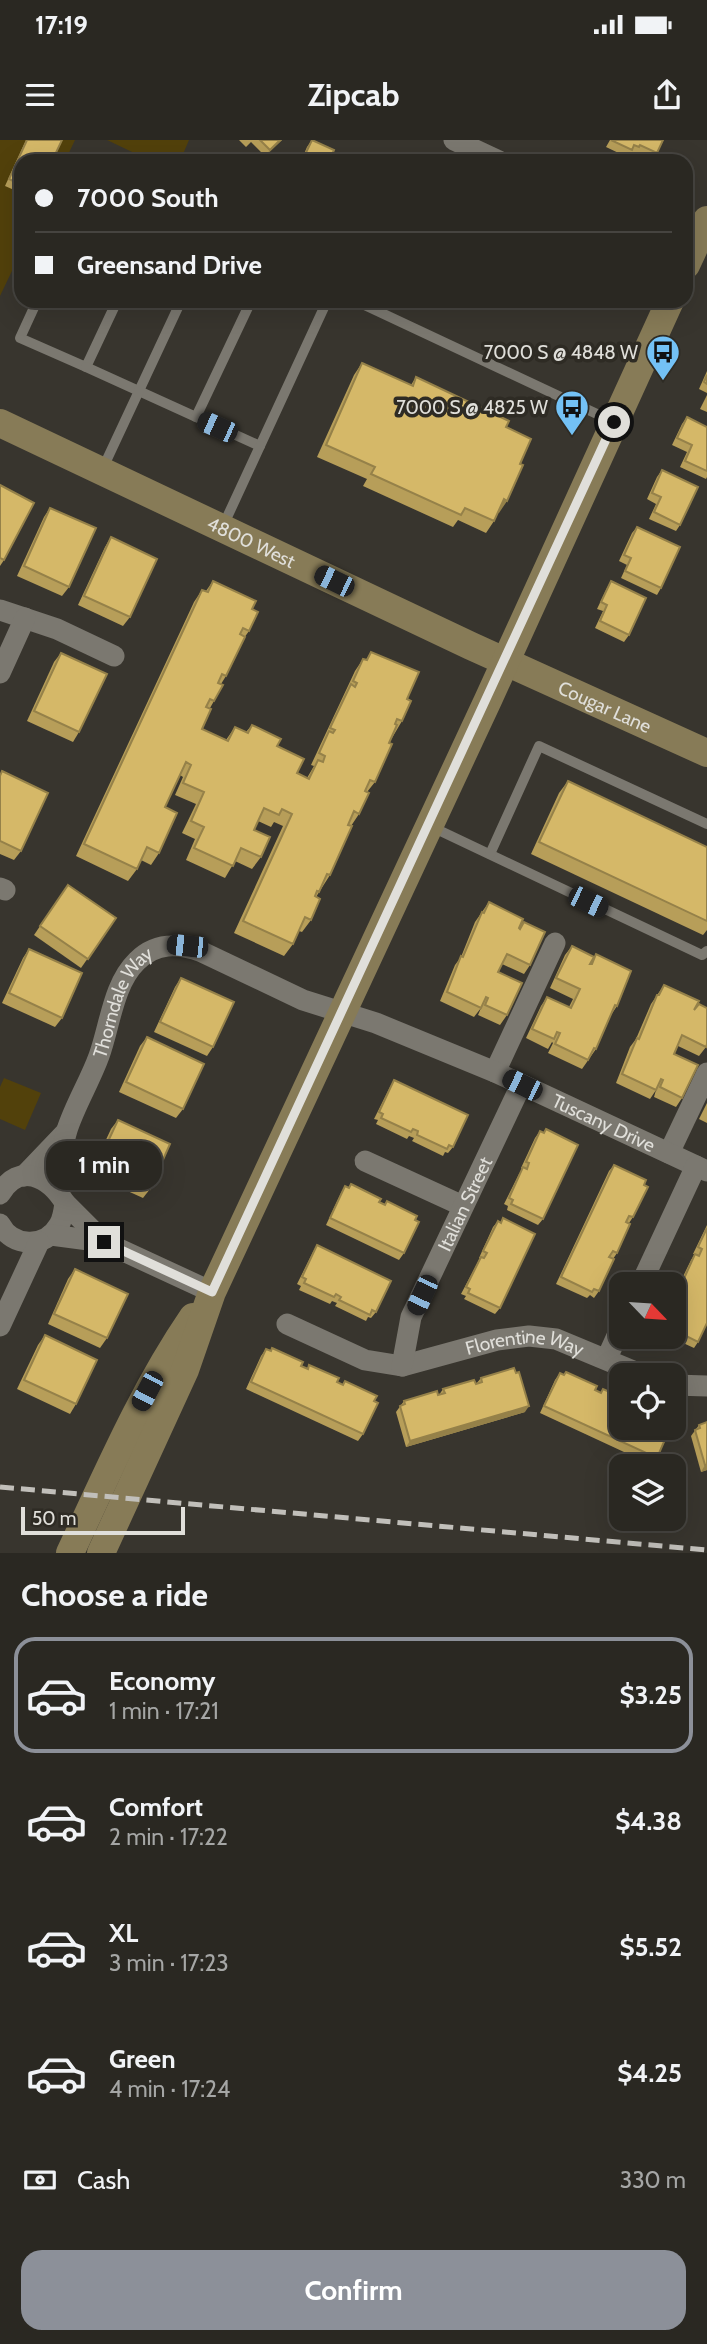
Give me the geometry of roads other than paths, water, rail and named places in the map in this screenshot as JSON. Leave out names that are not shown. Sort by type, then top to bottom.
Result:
[{"type":"street","points":[[454,140],[484,154]]},
{"type":"street","points":[[693,245],[707,220]]},
{"type":"street","points":[[101,1553],[185,1370],[212,1292],[667,308]]},
{"type":"street","name":"4800 West","points":[[0,423],[505,661]]},
{"type":"street","points":[[0,610],[57,629],[114,656]]},
{"type":"street","points":[[0,673],[25,618]]},
{"type":"street","name":"Cougar Lane","points":[[505,661],[707,753]]},
{"type":"street","points":[[495,1072],[555,943]]},
{"type":"street","name":"Thorndale Way","points":[[45,1238],[60,1224],[66,1132],[100,1054],[118,994],[137,960],[157,947],[187,946],[303,1000],[342,1012]]},
{"type":"street","name":"Tuscany Drive","points":[[342,1012],[376,1023],[495,1072],[701,1168]]},
{"type":"street","points":[[669,1153],[707,1073]]},
{"type":"street","name":"Italian Street","points":[[402,1366],[411,1317],[522,1085]]},
{"type":"street","name":"Thorndale Way","points":[[1,1190],[13,1180],[24,1176],[66,1132]]},
{"type":"street","points":[[365,1161],[463,1206]]},
{"type":"street","points":[[647,1272],[701,1168]]},
{"type":"street","points":[[24,1176],[42,1178],[104,1242]]},
{"type":"street","points":[[6,1231],[25,1243],[45,1238],[104,1242],[212,1292]]},
{"type":"street","points":[[6,1231],[18,1285]]},
{"type":"street","points":[[0,1326],[18,1285],[45,1238]]},
{"type":"street","points":[[70,1553],[156,1375],[212,1292]]},
{"type":"street","points":[[287,1324],[365,1360],[402,1366]]},
{"type":"street","name":"Florentine Way","points":[[402,1366],[496,1340],[529,1336],[556,1339],[618,1363]]},
{"type":"street","points":[[607,1358],[611,1349]]},
{"type":"street","points":[[686,1385],[707,1386]]},
{"type":"lane","points":[[34,308],[20,338],[260,446]]},
{"type":"lane","points":[[86,366],[114,308]]},
{"type":"lane","points":[[102,470],[178,308]]},
{"type":"lane","points":[[196,417],[248,308]]},
{"type":"lane","points":[[222,528],[324,308]]},
{"type":"lane","points":[[371,308],[614,422]]},
{"type":"lane","points":[[490,854],[539,746],[707,824]]},
{"type":"lane","points":[[429,825],[702,955],[707,951]]},
{"type":"railway","points":[[0,1487],[707,1550]]},
{"type":"place","name":"7000 S @ 4848 W","points":[[663,382]]},
{"type":"place","name":"7000 S @ 4825 W","points":[[572,437]]}]
